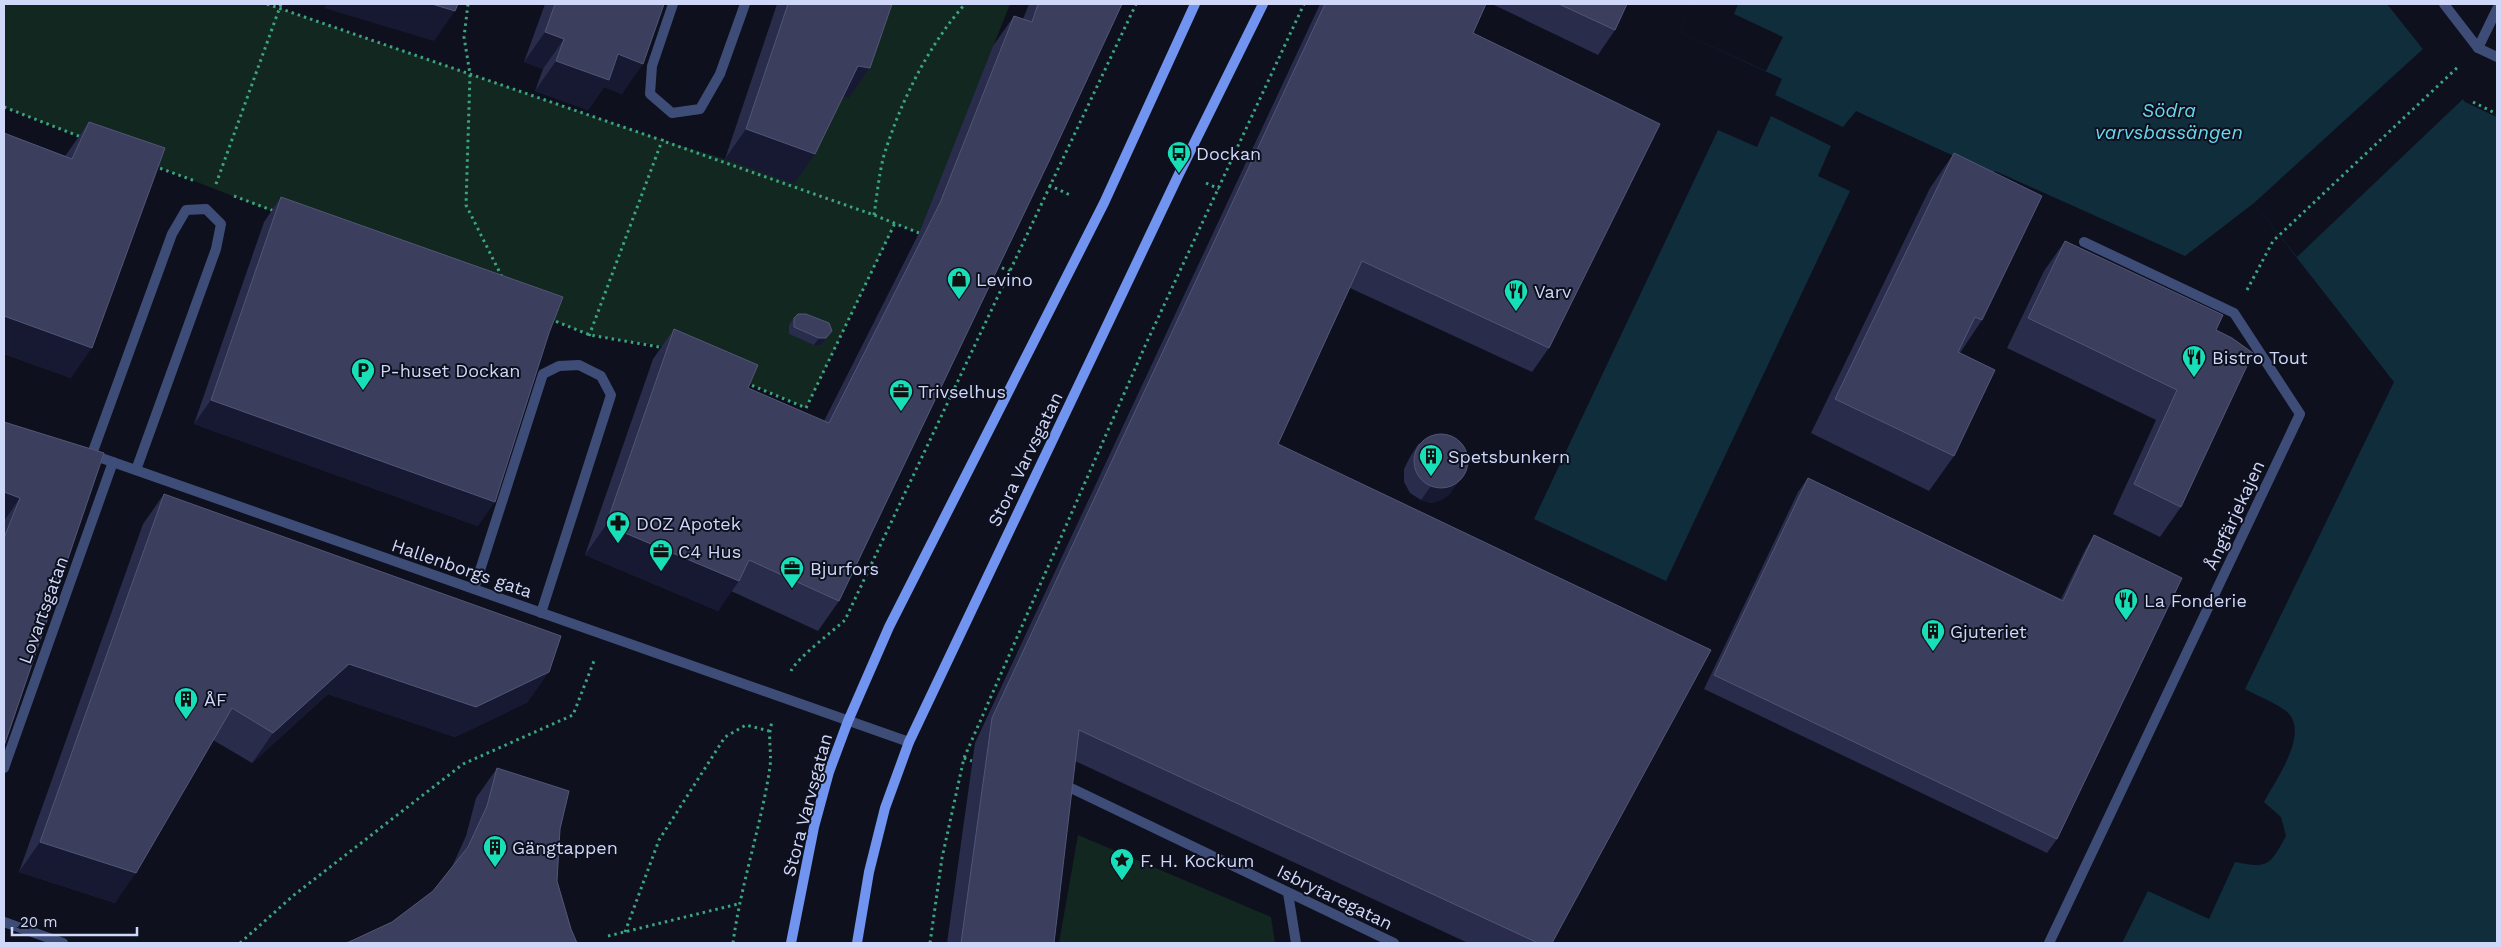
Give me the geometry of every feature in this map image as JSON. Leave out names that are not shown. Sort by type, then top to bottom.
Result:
[{"type":"street","points":[[674,4],[652,66],[650,94],[672,113],[700,109],[709,96],[720,74],[745,4]]},
{"type":"street","name":"Stora Varvsgatan","points":[[791,943],[814,827],[829,772],[848,721],[889,627],[1104,203],[1195,4]]},
{"type":"street","name":"Stora Varvsgatan","points":[[857,943],[869,872],[885,808],[909,742],[1175,183],[1263,4]]},
{"type":"street","points":[[2444,4],[2478,48],[2497,57]]},
{"type":"street","points":[[2478,48],[2497,9]]},
{"type":"street","points":[[136,470],[216,249],[221,224],[206,209]]},
{"type":"street","name":"Hallenborgs gata","points":[[206,209],[186,210],[172,234],[87,453],[909,742]]},
{"type":"street","points":[[2084,242],[2234,313]]},
{"type":"street","name":"Ångfärjekajen","points":[[2049,943],[2300,414],[2234,313]]},
{"type":"street","points":[[474,589],[543,374],[558,366],[578,365],[601,376],[611,395],[541,613]]},
{"type":"street","name":"Lovartsgatan","points":[[4,768],[113,462]]},
{"type":"street","name":"Isbrytaregatan","points":[[1073,789],[1394,943]]},
{"type":"street","points":[[1288,893],[1296,943]]},
{"type":"street","points":[[4,922],[63,943]]},
{"type":"path","points":[[267,4],[662,140],[874,215],[919,233]]},
{"type":"path","points":[[206,209],[282,4]]},
{"type":"path","points":[[468,4],[464,37],[470,74],[466,205],[504,281]]},
{"type":"path","points":[[874,215],[884,156],[900,110],[923,64],[951,20],[966,4]]},
{"type":"path","points":[[734,943],[738,904],[770,765],[769,731],[795,663],[823,641],[845,620],[1136,4]]},
{"type":"path","points":[[930,943],[942,858],[964,758],[1145,346],[1304,4]]},
{"type":"path","points":[[2234,313],[2273,241],[2478,48]]},
{"type":"path","points":[[2473,102],[2497,114]]},
{"type":"path","points":[[4,107],[87,140]]},
{"type":"path","points":[[578,365],[672,113]]},
{"type":"path","points":[[151,164],[278,213]]},
{"type":"path","points":[[1050,185],[1072,196]]},
{"type":"path","points":[[742,381],[806,408],[895,223]]},
{"type":"path","points":[[993,264],[1011,272]]},
{"type":"path","points":[[544,317],[590,335],[660,346],[670,350]]},
{"type":"path","points":[[240,943],[294,895],[463,764],[572,715],[605,635]]},
{"type":"path","points":[[625,932],[659,840],[725,737],[746,725],[769,731]]},
{"type":"path","points":[[964,758],[972,761]]},
{"type":"path","points":[[608,936],[738,904]]},
{"type":"green space","points":[[4,4],[267,4],[662,140],[725,159],[881,4],[1010,4],[919,233],[895,224],[806,408],[661,346],[590,335],[4,107]]},
{"type":"green space","points":[[1078,835],[1271,917],[1275,943],[1059,943]]},
{"type":"water","name":"Södra varvsbassängen","points":[[1691,4],[2387,4],[2465,102],[2497,117],[2497,943],[2122,943],[2148,891],[2209,919],[2235,862],[2255,865],[2267,863],[2272,859],[2286,836],[2281,817],[2264,802],[2289,756],[2295,731],[2293,720],[2286,711],[2245,689],[2394,382],[2254,203],[2185,256],[1995,171],[1993,174],[1856,111],[1843,127],[1775,95],[1782,79],[1680,32]]},
{"type":"water","points":[[1771,116],[1831,146],[1818,176],[1850,191],[1666,581],[1534,519],[1718,130],[1757,147]]},
{"type":"pier","points":[[1691,4],[1738,4],[1734,14],[1783,37],[1766,71],[1680,32]]},
{"type":"pier","points":[[2423,49],[2463,99],[2297,257],[2254,203]]},
{"type":"building","points":[[432,4],[458,4],[455,11]]},
{"type":"building","points":[[555,4],[664,4],[643,64],[618,54],[609,80],[556,61],[564,39],[545,32]]},
{"type":"building","points":[[788,4],[892,4],[870,68],[858,66],[815,154],[746,129]]},
{"type":"building","points":[[1038,4],[1122,4],[839,601],[749,560],[739,581],[606,525],[674,329],[758,365],[748,388],[829,423],[940,203],[1014,16],[1032,22]]},
{"type":"building","points":[[1325,4],[1486,4],[1473,33],[1660,124],[1549,348],[1362,261],[1278,444],[1711,650],[1552,943],[1538,943],[1079,730],[1054,943],[961,943],[992,718]]},
{"type":"building","points":[[1559,4],[1627,4],[1615,30]]},
{"type":"building","points":[[89,122],[165,148],[92,348],[4,316],[4,133],[72,159]]},
{"type":"building","points":[[1954,153],[2042,196],[1982,320],[1975,317],[1958,352],[1995,370],[1954,456],[1835,399]]},
{"type":"building","name":"P-huset Dockan","points":[[281,197],[563,297],[549,333],[495,502],[211,400]]},
{"type":"building","points":[[2065,241],[2223,315],[2216,330],[2232,338],[2253,353],[2181,507],[2134,484],[2177,390],[2028,318]]},
{"type":"building","points":[[798,314],[806,314],[829,323],[832,331],[826,338],[819,338],[794,327],[794,318]]},
{"type":"building","points":[[4,422],[104,453],[4,746],[4,538],[20,498],[4,492]]},
{"type":"building","points":[[1441,434],[1451,436],[1460,442],[1466,451],[1468,461],[1466,471],[1460,480],[1451,486],[1441,488],[1431,486],[1422,480],[1416,471],[1414,461],[1416,451],[1422,442],[1431,436]]},
{"type":"building","name":"Gjuteriet","points":[[1808,478],[2063,601],[2094,535],[2182,578],[2057,839],[1714,675]]},
{"type":"building","name":"ÅF","points":[[164,494],[561,636],[549,672],[476,707],[349,664],[273,733],[232,708],[136,873],[40,842]]},
{"type":"building","name":"Gängtappen","points":[[497,768],[569,791],[560,829],[557,881],[577,943],[343,943],[392,922],[433,891],[468,847],[487,806]]},
{"type":"place","name":"Dockan","points":[[1179,174]]},
{"type":"place","name":"Levino","points":[[959,300]]},
{"type":"place","name":"Varv","points":[[1516,312]]},
{"type":"place","name":"Bistro Tout","points":[[2194,378]]},
{"type":"place","name":"P-huset Dockan","points":[[363,391]]},
{"type":"place","name":"Trivselhus","points":[[901,412]]},
{"type":"place","name":"Spetsbunkern","points":[[1431,477]]},
{"type":"place","name":"DOZ Apotek","points":[[618,544]]},
{"type":"place","name":"C4 Hus","points":[[661,572]]},
{"type":"place","name":"Bjurfors","points":[[792,589]]},
{"type":"place","name":"La Fonderie","points":[[2126,621]]},
{"type":"place","name":"Gjuteriet","points":[[1933,652]]},
{"type":"place","name":"ÅF","points":[[186,720]]},
{"type":"place","name":"Gängtappen","points":[[495,868]]},
{"type":"place","name":"F. H. Kockum","points":[[1122,881]]}]
